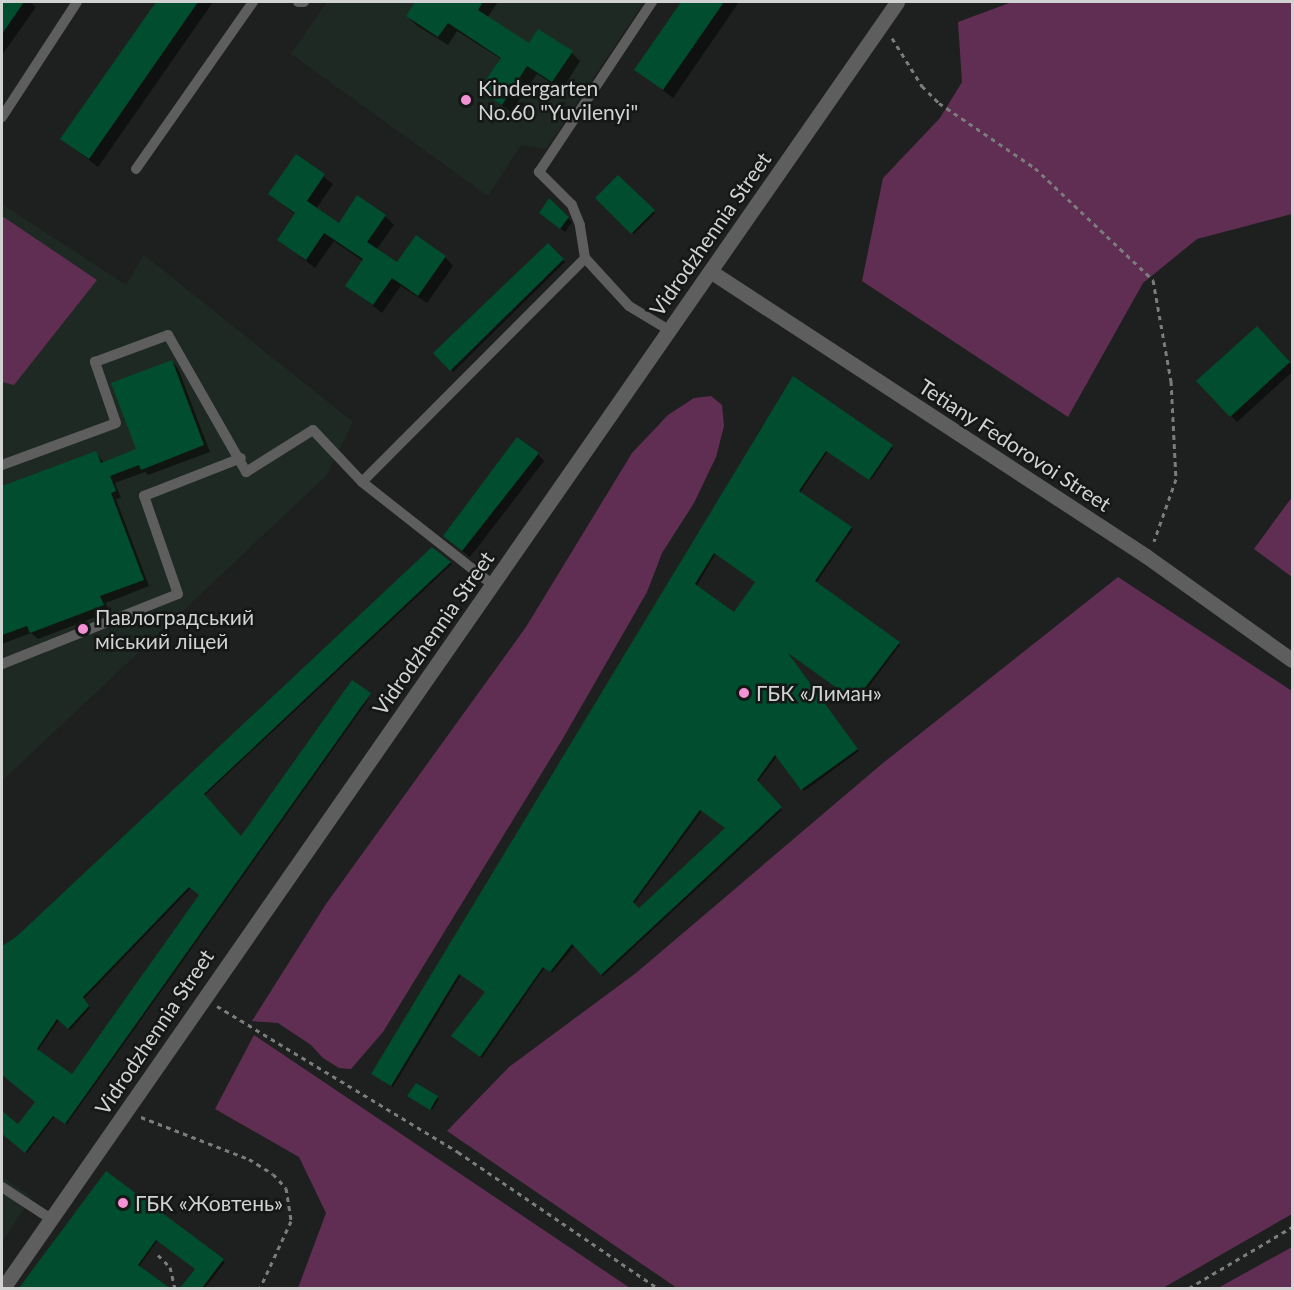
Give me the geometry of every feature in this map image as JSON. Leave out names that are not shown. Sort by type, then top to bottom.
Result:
[{"type":"street","name":"Vidrodzhennia Street","points":[[3,1288],[202,998],[493,585],[897,2]]},
{"type":"street","name":"Tetiany Fedorovoi Street","points":[[710,272],[1146,556],[1293,660]]},
{"type":"lane","points":[[2,117],[77,2]]},
{"type":"lane","points":[[136,169],[253,2]]},
{"type":"lane","points":[[298,2],[304,2]]},
{"type":"lane","points":[[652,2],[539,172],[572,205],[585,258],[629,306],[669,330]]},
{"type":"lane","points":[[362,482],[585,258]]},
{"type":"lane","points":[[2,465],[116,423],[95,362],[168,335],[241,458],[246,472],[313,430],[362,482],[493,585]]},
{"type":"lane","points":[[2,664],[178,594],[144,496],[241,458]]},
{"type":"lane","points":[[2,1187],[51,1219]]},
{"type":"path","points":[[879,28],[899,44],[913,74],[939,103],[1035,168],[1153,280],[1171,381],[1176,479],[1169,506],[1146,556]]},
{"type":"path","points":[[202,998],[458,1152],[657,1288]]},
{"type":"path","points":[[125,1111],[249,1159],[273,1174],[286,1188],[291,1221],[260,1288]]},
{"type":"path","points":[[1189,1288],[1293,1227]]},
{"type":"path","points":[[158,1255],[170,1267],[175,1288]]},
{"type":"shaded area","name":"Kindergarten No.60 \"Yuvilenyi\"","points":[[327,2],[644,2],[546,149],[521,145],[488,196],[291,54]]},
{"type":"shaded area","points":[[1012,2],[1292,2],[1292,214],[1197,239],[1143,283],[1068,417],[862,281],[883,178],[940,118],[962,82],[958,22]]},
{"type":"shaded area","name":"Павлоградський міський ліцей","points":[[2,204],[126,285],[144,255],[353,422],[326,476],[2,781]]},
{"type":"shaded area","points":[[2,216],[97,280],[14,385],[2,382]]},
{"type":"shaded area","points":[[711,396],[722,405],[724,426],[716,457],[694,503],[662,553],[647,592],[562,740],[383,1032],[351,1069],[339,1068],[323,1058],[311,1045],[278,1023],[252,1021],[326,904],[526,627],[632,453],[668,415],[694,398]]},
{"type":"shaded area","points":[[1292,497],[1292,577],[1254,549]]},
{"type":"shaded area","points":[[1118,577],[1292,691],[1292,1214],[1163,1288],[677,1288],[447,1131],[509,1067],[636,973],[883,763]]},
{"type":"shaded area","points":[[254,1035],[630,1288],[298,1288],[326,1213],[299,1157],[215,1109]]},
{"type":"shaded area","points":[[2,1177],[32,1197],[2,1242]]},
{"type":"shaded area","points":[[1292,1247],[1292,1288],[1218,1288]]},
{"type":"building","points":[[2,2],[24,2],[2,34]]},
{"type":"building","points":[[156,2],[198,2],[89,159],[60,139]]},
{"type":"building","points":[[415,2],[483,2],[478,10],[529,43],[538,29],[573,51],[552,82],[527,66],[502,105],[479,90],[501,58],[448,23],[438,37],[406,16]]},
{"type":"building","points":[[681,2],[724,2],[663,90],[634,70]]},
{"type":"building","points":[[296,154],[325,174],[307,201],[339,223],[357,195],[386,215],[367,242],[397,262],[416,235],[446,256],[418,296],[392,278],[373,305],[345,286],[363,259],[324,233],[306,260],[277,240],[295,213],[268,194]]},
{"type":"building","points":[[618,175],[655,210],[631,234],[595,198]]},
{"type":"building","points":[[549,198],[569,217],[560,229],[539,213]]},
{"type":"building","points":[[548,243],[564,259],[450,371],[433,353]]},
{"type":"building","points":[[1257,326],[1290,362],[1230,417],[1196,381]]},
{"type":"building","points":[[172,360],[204,445],[141,470],[139,465],[110,476],[116,491],[111,493],[144,580],[100,596],[104,605],[30,633],[27,626],[2,635],[2,486],[96,451],[101,463],[136,449],[111,383]]},
{"type":"building","name":"ГБК «Лиман»","points":[[793,376],[893,445],[869,480],[826,451],[799,491],[852,527],[815,581],[900,642],[855,701],[788,653],[858,749],[801,790],[775,755],[757,780],[782,807],[601,975],[572,944],[550,972],[543,967],[480,1057],[451,1036],[485,992],[459,974],[391,1086],[371,1074]],"holes":[[[714,553],[755,582],[734,612],[695,584]],[[700,810],[725,828],[639,908],[633,902]]]},
{"type":"building","points":[[517,437],[539,453],[462,551],[443,536]]},
{"type":"building","points":[[432,547],[451,562],[204,794],[241,836],[352,680],[371,693],[65,1124],[53,1116],[25,1153],[2,1134],[2,1111],[18,1124],[35,1102],[2,1075],[2,946],[16,937]],"holes":[[[189,887],[199,895],[72,1074],[37,1049],[57,1019],[68,1029],[89,1006],[83,997]]]},
{"type":"building","points":[[416,1083],[438,1096],[430,1110],[407,1096]]},
{"type":"building","name":"ГБК «Жовтень»","points":[[106,1171],[224,1259],[202,1288],[180,1288],[195,1269],[156,1240],[138,1265],[170,1288],[19,1288]]},
{"type":"place","name":"Kindergarten No.60 \"Yuvilenyi\"","points":[[466,100]]},
{"type":"place","name":"Павлоградський міський ліцей","points":[[83,629]]},
{"type":"place","name":"ГБК «Лиман»","points":[[744,693]]},
{"type":"place","name":"ГБК «Жовтень»","points":[[123,1203]]}]
